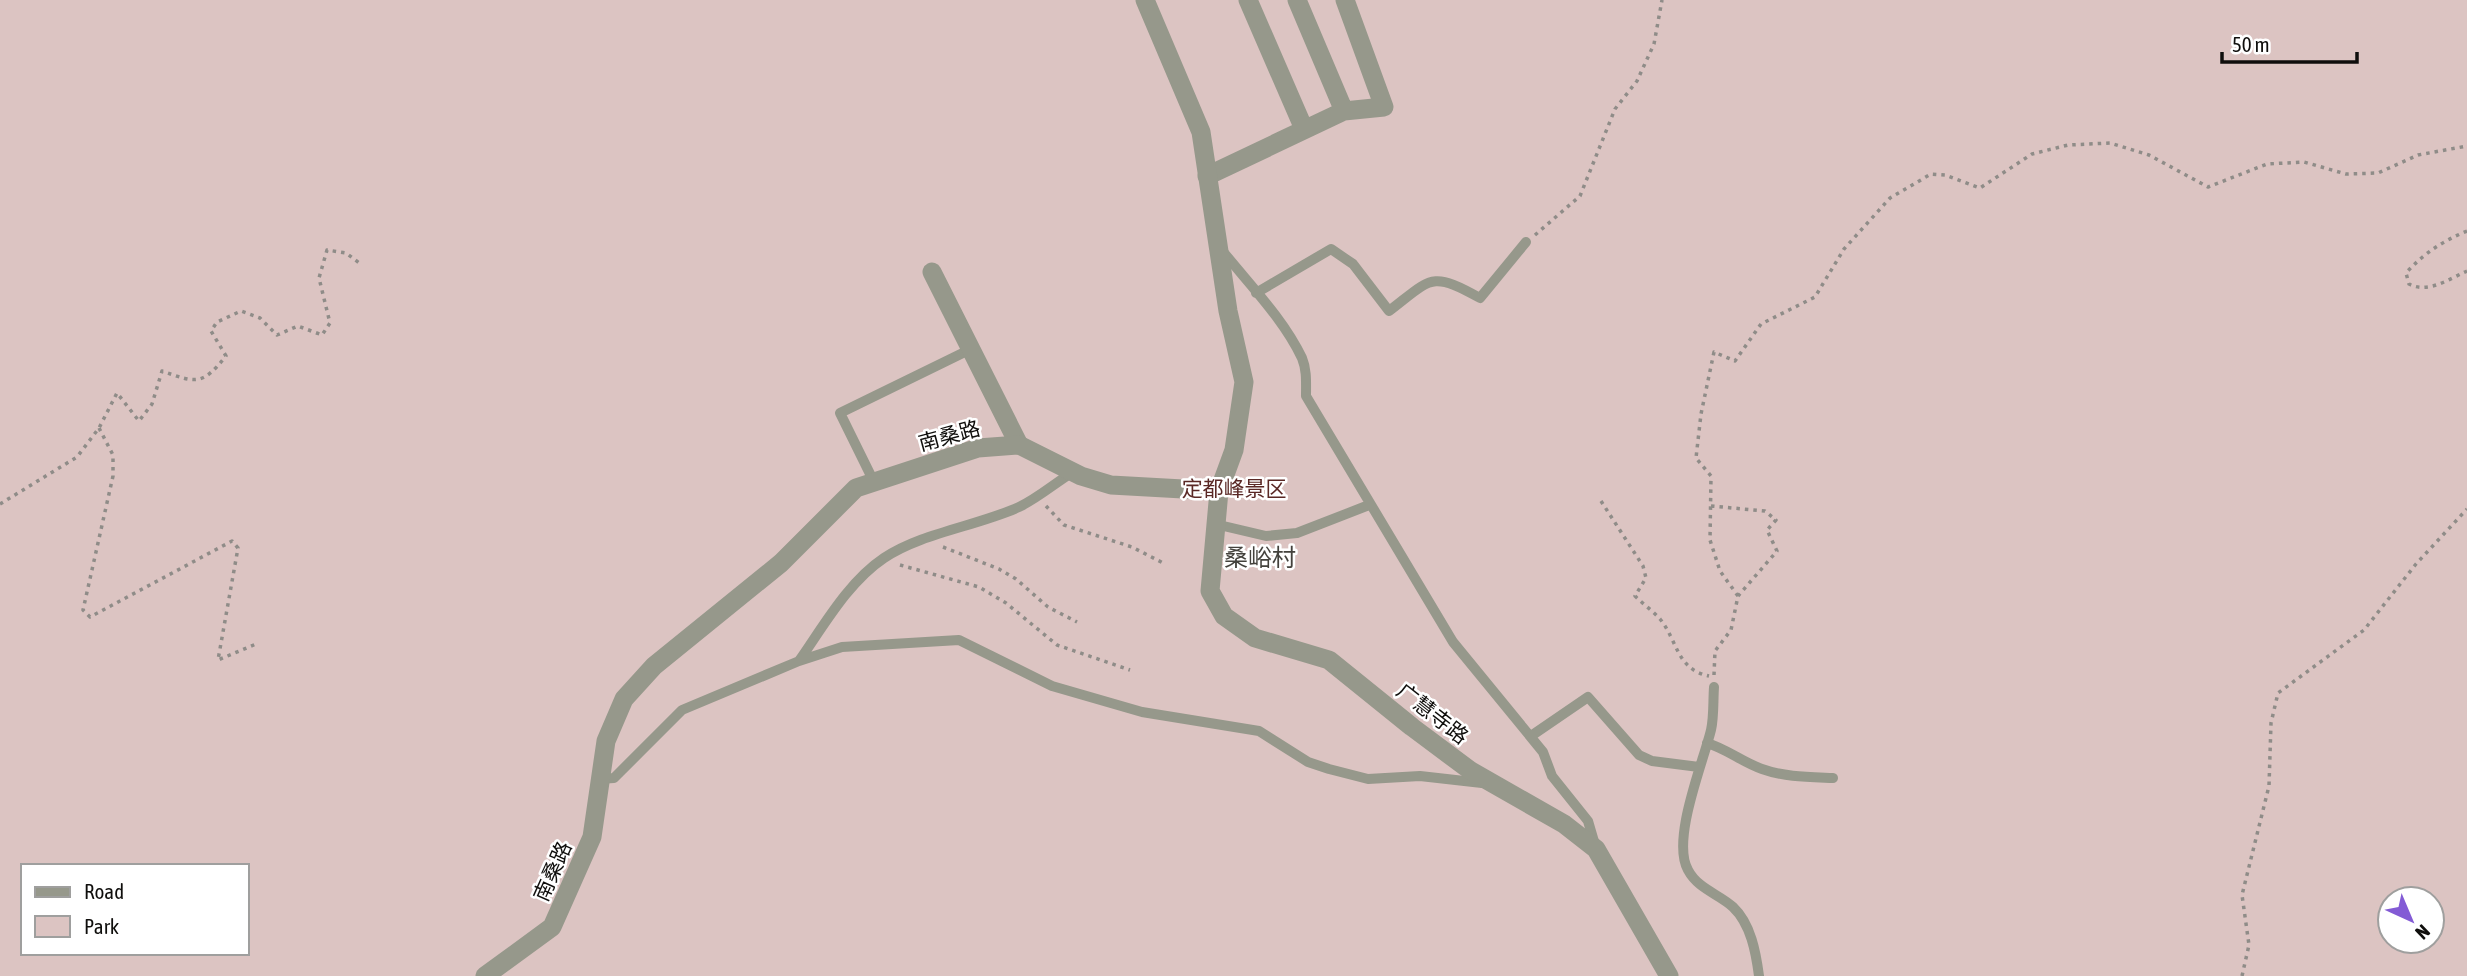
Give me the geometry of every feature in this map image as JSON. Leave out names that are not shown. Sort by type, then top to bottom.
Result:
[{"type":"street","points":[[932,271],[1019,445],[1073,472],[1111,485],[1219,491],[1234,450],[1244,382],[1217,244],[1201,132],[1145,0]]},
{"type":"street","points":[[1248,0],[1304,129]]},
{"type":"street","points":[[1297,0],[1344,111]]},
{"type":"street","points":[[1207,176],[1344,111],[1384,107],[1345,0]]},
{"type":"street","name":"南桑路","points":[[485,976],[552,927],[592,836],[598,779],[606,741],[624,699],[654,666],[782,563],[856,488],[978,448],[1019,445]]},
{"type":"street","name":"广慧寺路","points":[[1219,491],[1210,591],[1224,615],[1255,638],[1329,660],[1412,727],[1499,786],[1564,824],[1596,849],[1669,976]]},
{"type":"lane","points":[[1256,293],[1331,249],[1353,264],[1389,311],[1431,279],[1442,279],[1480,298],[1526,242]]},
{"type":"lane","points":[[1217,244],[1302,358],[1306,396],[1369,505],[1453,642],[1544,752],[1552,776],[1588,821],[1596,849]]},
{"type":"lane","points":[[874,482],[840,413],[971,349]]},
{"type":"lane","points":[[799,661],[850,592],[881,560],[907,545],[1020,506],[1073,472]]},
{"type":"lane","points":[[1215,524],[1266,536],[1297,533],[1369,505]]},
{"type":"lane","points":[[598,779],[614,778],[682,710],[799,661],[842,647],[960,640],[1052,686],[1142,712],[1259,731],[1308,762],[1329,769],[1368,779],[1420,776],[1499,786]]},
{"type":"lane","points":[[1714,688],[1711,728],[1684,830],[1687,870],[1708,891],[1734,907],[1756,954],[1759,976]]},
{"type":"lane","points":[[1531,736],[1588,697],[1639,755],[1652,761],[1699,766]]},
{"type":"lane","points":[[1707,743],[1724,748],[1760,768],[1785,776],[1833,778]]},
{"type":"path","points":[[1526,242],[1580,196],[1615,109],[1637,81],[1654,44],[1662,0]]},
{"type":"path","points":[[1738,596],[1720,571],[1710,540],[1711,477],[1696,458],[1714,352],[1735,360],[1761,324],[1815,297],[1844,249],[1890,198],[1931,174],[1945,175],[1980,188],[2032,153],[2068,145],[2110,143],[2149,155],[2208,187],[2267,164],[2305,162],[2346,174],[2378,173],[2418,155],[2467,146]]},
{"type":"path","points":[[2467,231],[2443,241],[2419,258],[2406,273],[2409,284],[2418,289],[2432,287],[2467,271]]},
{"type":"path","points":[[0,504],[77,457],[99,428],[117,393],[139,421],[152,404],[162,371],[192,382],[210,376],[226,356],[211,331],[216,322],[241,311],[260,318],[277,335],[298,326],[322,334],[330,323],[319,278],[327,250],[346,253],[362,265]]},
{"type":"path","points":[[99,428],[113,455],[113,476],[83,610],[90,617],[232,541],[238,548],[218,660],[256,644]]},
{"type":"path","points":[[1036,496],[1065,525],[1132,547],[1165,564]]},
{"type":"path","points":[[1601,501],[1643,566],[1646,578],[1635,596],[1661,621],[1682,660],[1695,673],[1714,677],[1715,650],[1731,630],[1738,596],[1777,551],[1767,530],[1776,520],[1765,510],[1711,506]]},
{"type":"path","points":[[2242,976],[2249,944],[2242,895],[2269,786],[2271,723],[2278,693],[2320,659],[2364,631],[2416,564],[2467,509]]},
{"type":"path","points":[[924,540],[999,569],[1016,579],[1048,607],[1077,622]]},
{"type":"path","points":[[881,560],[979,587],[1006,603],[1057,645],[1130,670]]},
{"type":"green space","name":"定都峰景区","points":[[0,0],[2467,0],[2467,976],[0,976]]},
{"type":"district","name":"桑峪村","points":[[1260,557]]}]
